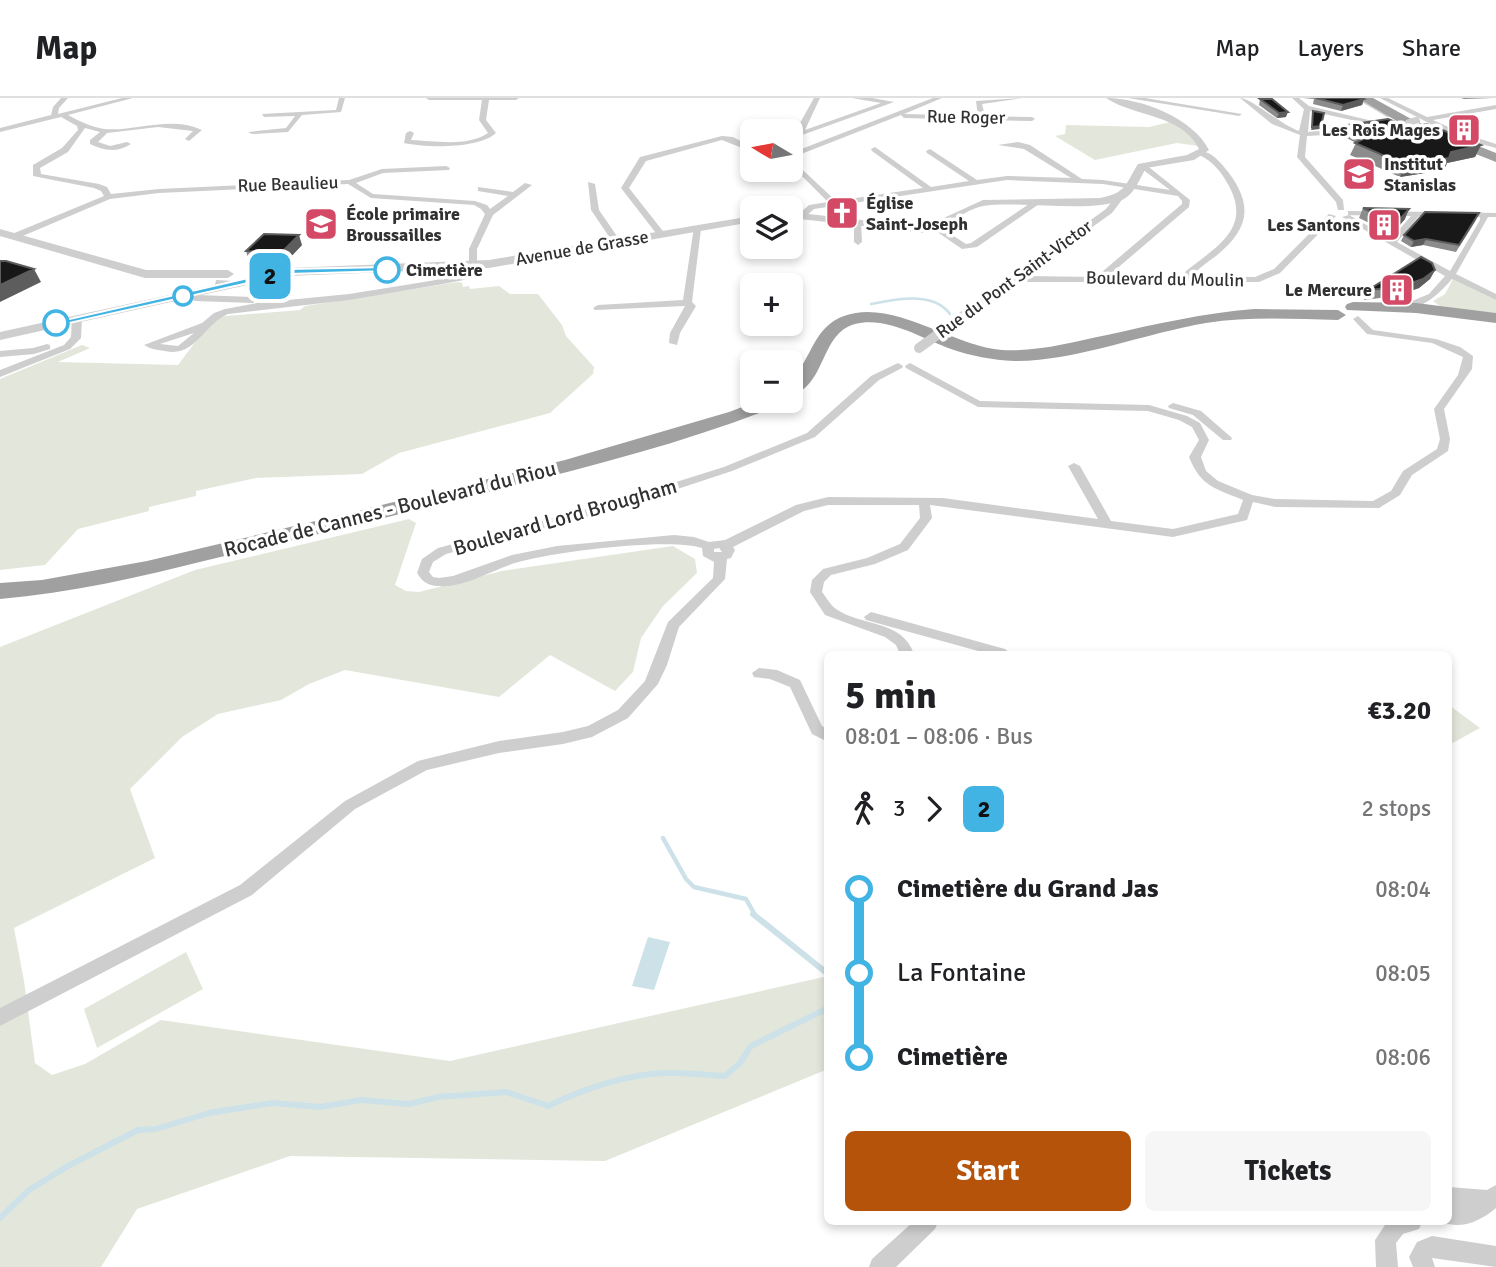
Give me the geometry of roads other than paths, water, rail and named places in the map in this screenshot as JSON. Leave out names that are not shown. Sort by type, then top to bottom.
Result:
[{"type":"highway","points":[[1364,98],[1400,121],[1496,156]]},
{"type":"highway","points":[[1372,98],[1400,121]]},
{"type":"highway","points":[[803,354],[819,327],[835,318],[853,314],[894,314],[984,345],[1016,349],[1059,344],[1212,311],[1314,308],[1353,312],[1403,308],[1496,320]]},
{"type":"highway","points":[[803,376],[814,363],[828,333],[839,325],[857,320],[894,322],[970,350],[1023,356],[1207,318],[1254,314],[1353,312],[1496,320]]},
{"type":"highway","name":"Rocade de Cannes - Boulevard du Riou","points":[[0,579],[44,577],[83,570],[342,512],[566,456],[740,405]]},
{"type":"highway","name":"Rocade de Cannes - Boulevard du Riou","points":[[0,591],[42,588],[147,568],[345,522],[572,464],[744,413]]},
{"type":"street","points":[[58,116],[56,107],[65,98]]},
{"type":"street","points":[[0,130],[130,98]]},
{"type":"street","points":[[264,115],[339,111],[342,98]]},
{"type":"street","points":[[429,98],[516,98]]},
{"type":"street","points":[[817,98],[800,130],[804,132],[891,102]]},
{"type":"street","points":[[855,98],[925,105]]},
{"type":"street","points":[[803,153],[939,98]]},
{"type":"street","points":[[936,110],[981,115],[978,102],[1020,98]]},
{"type":"street","points":[[1111,98],[1184,127],[1200,140],[1204,150],[1202,153]]},
{"type":"street","points":[[1131,98],[1239,114]]},
{"type":"street","points":[[1243,98],[1267,118],[1304,136],[1496,107]]},
{"type":"street","points":[[1295,98],[1307,107],[1400,121],[1496,144]]},
{"type":"street","points":[[1358,98],[1400,121]]},
{"type":"street","points":[[1383,98],[1400,121]]},
{"type":"street","points":[[410,133],[407,141],[412,142],[472,141],[488,138],[492,133],[482,120],[486,99]]},
{"type":"street","points":[[1307,107],[1301,157],[1340,202],[1342,208],[1392,243],[1449,275],[1496,297]]},
{"type":"street","points":[[1478,110],[1496,118]]},
{"type":"street","points":[[252,132],[288,130],[300,113]]},
{"type":"street","name":"Rue Roger","points":[[899,114],[1032,116]]},
{"type":"street","points":[[58,116],[105,131],[158,125],[198,130],[188,139]]},
{"type":"street","points":[[15,236],[108,197],[104,189],[96,186],[48,179],[37,176],[35,172],[36,167],[65,150],[82,130],[80,125]]},
{"type":"street","points":[[105,131],[93,142],[106,150],[115,150],[127,144]]},
{"type":"street","points":[[662,235],[625,188],[643,159],[722,138],[740,144]]},
{"type":"street","points":[[1002,145],[1022,145],[1080,181]]},
{"type":"street","points":[[875,149],[929,189]]},
{"type":"street","points":[[930,151],[974,181]]},
{"type":"street","points":[[937,229],[974,205],[1100,201],[1121,197],[1131,186],[1142,166],[1190,158],[1202,153]]},
{"type":"street","points":[[1187,279],[1189,274],[1238,231],[1242,220],[1243,211],[1233,186],[1209,157],[1202,153]]},
{"type":"street","points":[[1100,278],[1184,210],[1186,200],[1142,166]]},
{"type":"street","points":[[350,182],[382,171],[446,168]]},
{"type":"street","points":[[803,172],[834,204]]},
{"type":"street","points":[[803,212],[810,208],[974,181],[1024,178],[1131,186],[1180,194]]},
{"type":"street","name":"Rue Beaulieu","points":[[108,197],[209,187],[350,182],[371,197],[475,204],[484,207],[489,214]]},
{"type":"street","points":[[591,184],[595,211],[617,242]]},
{"type":"street","points":[[203,326],[149,345],[175,350],[186,346],[216,314],[265,304],[312,302],[453,280],[466,275],[473,265],[474,249],[489,214],[528,185]]},
{"type":"street","points":[[481,189],[516,195]]},
{"type":"street","name":"Rue du Pont Saint-Victor","points":[[904,363],[919,348],[1109,211],[1121,197]]},
{"type":"street","points":[[803,216],[937,229],[965,247],[974,245],[1038,202]]},
{"type":"street","name":"Boulevard du Moulin","points":[[1014,279],[1256,280],[1277,271],[1332,216],[1325,211],[1326,208],[1342,208]]},
{"type":"street","points":[[1392,243],[1417,214]]},
{"type":"street","points":[[1403,308],[1432,296],[1457,268],[1484,220],[1484,215]]},
{"type":"street","points":[[1332,216],[1496,215]]},
{"type":"street","name":"Avenue de Grasse","points":[[0,336],[195,293],[232,279],[288,272],[473,265],[740,221]]},
{"type":"street","points":[[858,222],[858,242]]},
{"type":"street","points":[[674,343],[676,333],[691,306],[687,303],[696,229]]},
{"type":"street","points":[[0,232],[145,274],[205,275],[232,279]]},
{"type":"street","points":[[195,293],[195,298],[243,299],[265,304]]},
{"type":"street","points":[[598,308],[687,303]]},
{"type":"street","points":[[904,363],[978,404],[1155,409],[1183,418],[1196,425],[1204,440],[1195,457],[1201,473],[1213,483],[1249,498],[1275,503],[1375,505],[1396,493],[1407,473],[1442,451],[1444,439],[1439,409],[1451,388],[1471,363],[1468,356],[1451,346],[1422,337],[1370,332],[1353,312]]},
{"type":"street","points":[[0,374],[67,347],[76,335],[78,318]]},
{"type":"street","points":[[0,354],[34,351],[76,335]]},
{"type":"street","name":"Boulevard Lord Brougham","points":[[723,552],[710,556],[706,549],[709,546],[674,539],[556,550],[516,558],[471,575],[439,582],[429,580],[423,573],[429,558],[442,551],[626,502],[728,469],[811,435],[875,378],[904,363]]},
{"type":"street","points":[[1155,409],[1169,405],[1200,411],[1227,438]]},
{"type":"street","points":[[1074,466],[1107,524]]},
{"type":"street","points":[[0,1017],[246,890],[350,805],[423,765],[499,747],[592,731],[624,714],[650,684],[660,665],[673,625],[719,579],[723,552],[812,503],[943,502],[1173,533],[1243,517],[1249,498]]},
{"type":"street","points":[[906,651],[902,642],[890,634],[830,612],[817,592],[818,580],[827,572],[871,561],[904,547],[926,518],[924,502]]},
{"type":"street","points":[[823,603],[994,651]]},
{"type":"street","points":[[759,673],[772,674],[795,684],[817,730],[824,734]]},
{"type":"street","points":[[1452,1197],[1494,1202]]},
{"type":"street","points":[[1452,1215],[1476,1212],[1494,1202]]},
{"type":"street","points":[[880,1267],[925,1225]]},
{"type":"street","points":[[1387,1267],[1385,1240],[1396,1225]]},
{"type":"street","points":[[1424,1267],[1420,1257],[1424,1249],[1432,1247],[1496,1257]]},
{"type":"waterway","points":[[871,304],[924,299],[943,307],[950,314]]},
{"type":"waterway","points":[[663,838],[686,879],[694,887],[746,899],[755,915]]},
{"type":"waterway","points":[[753,914],[824,971]]},
{"type":"waterway","points":[[0,1218],[29,1190],[68,1166],[138,1130],[156,1129],[209,1113],[273,1103],[320,1107],[361,1100],[409,1104],[438,1097],[506,1092],[548,1106],[592,1088],[639,1076],[670,1073],[725,1076],[740,1063],[751,1046],[824,1010]]},
{"type":"place","name":"Les Rois Mages","points":[[1464,130]]},
{"type":"place","name":"Institut Stanislas","points":[[1359,174]]},
{"type":"place","name":"Église Saint-Joseph","points":[[842,213]]},
{"type":"place","name":"École primaire Broussailles","points":[[321,224]]},
{"type":"place","name":"Les Santons","points":[[1384,225]]},
{"type":"place","name":"Cimetière","points":[[387,270]]},
{"type":"place","name":"Le Mercure","points":[[1397,290]]}]
